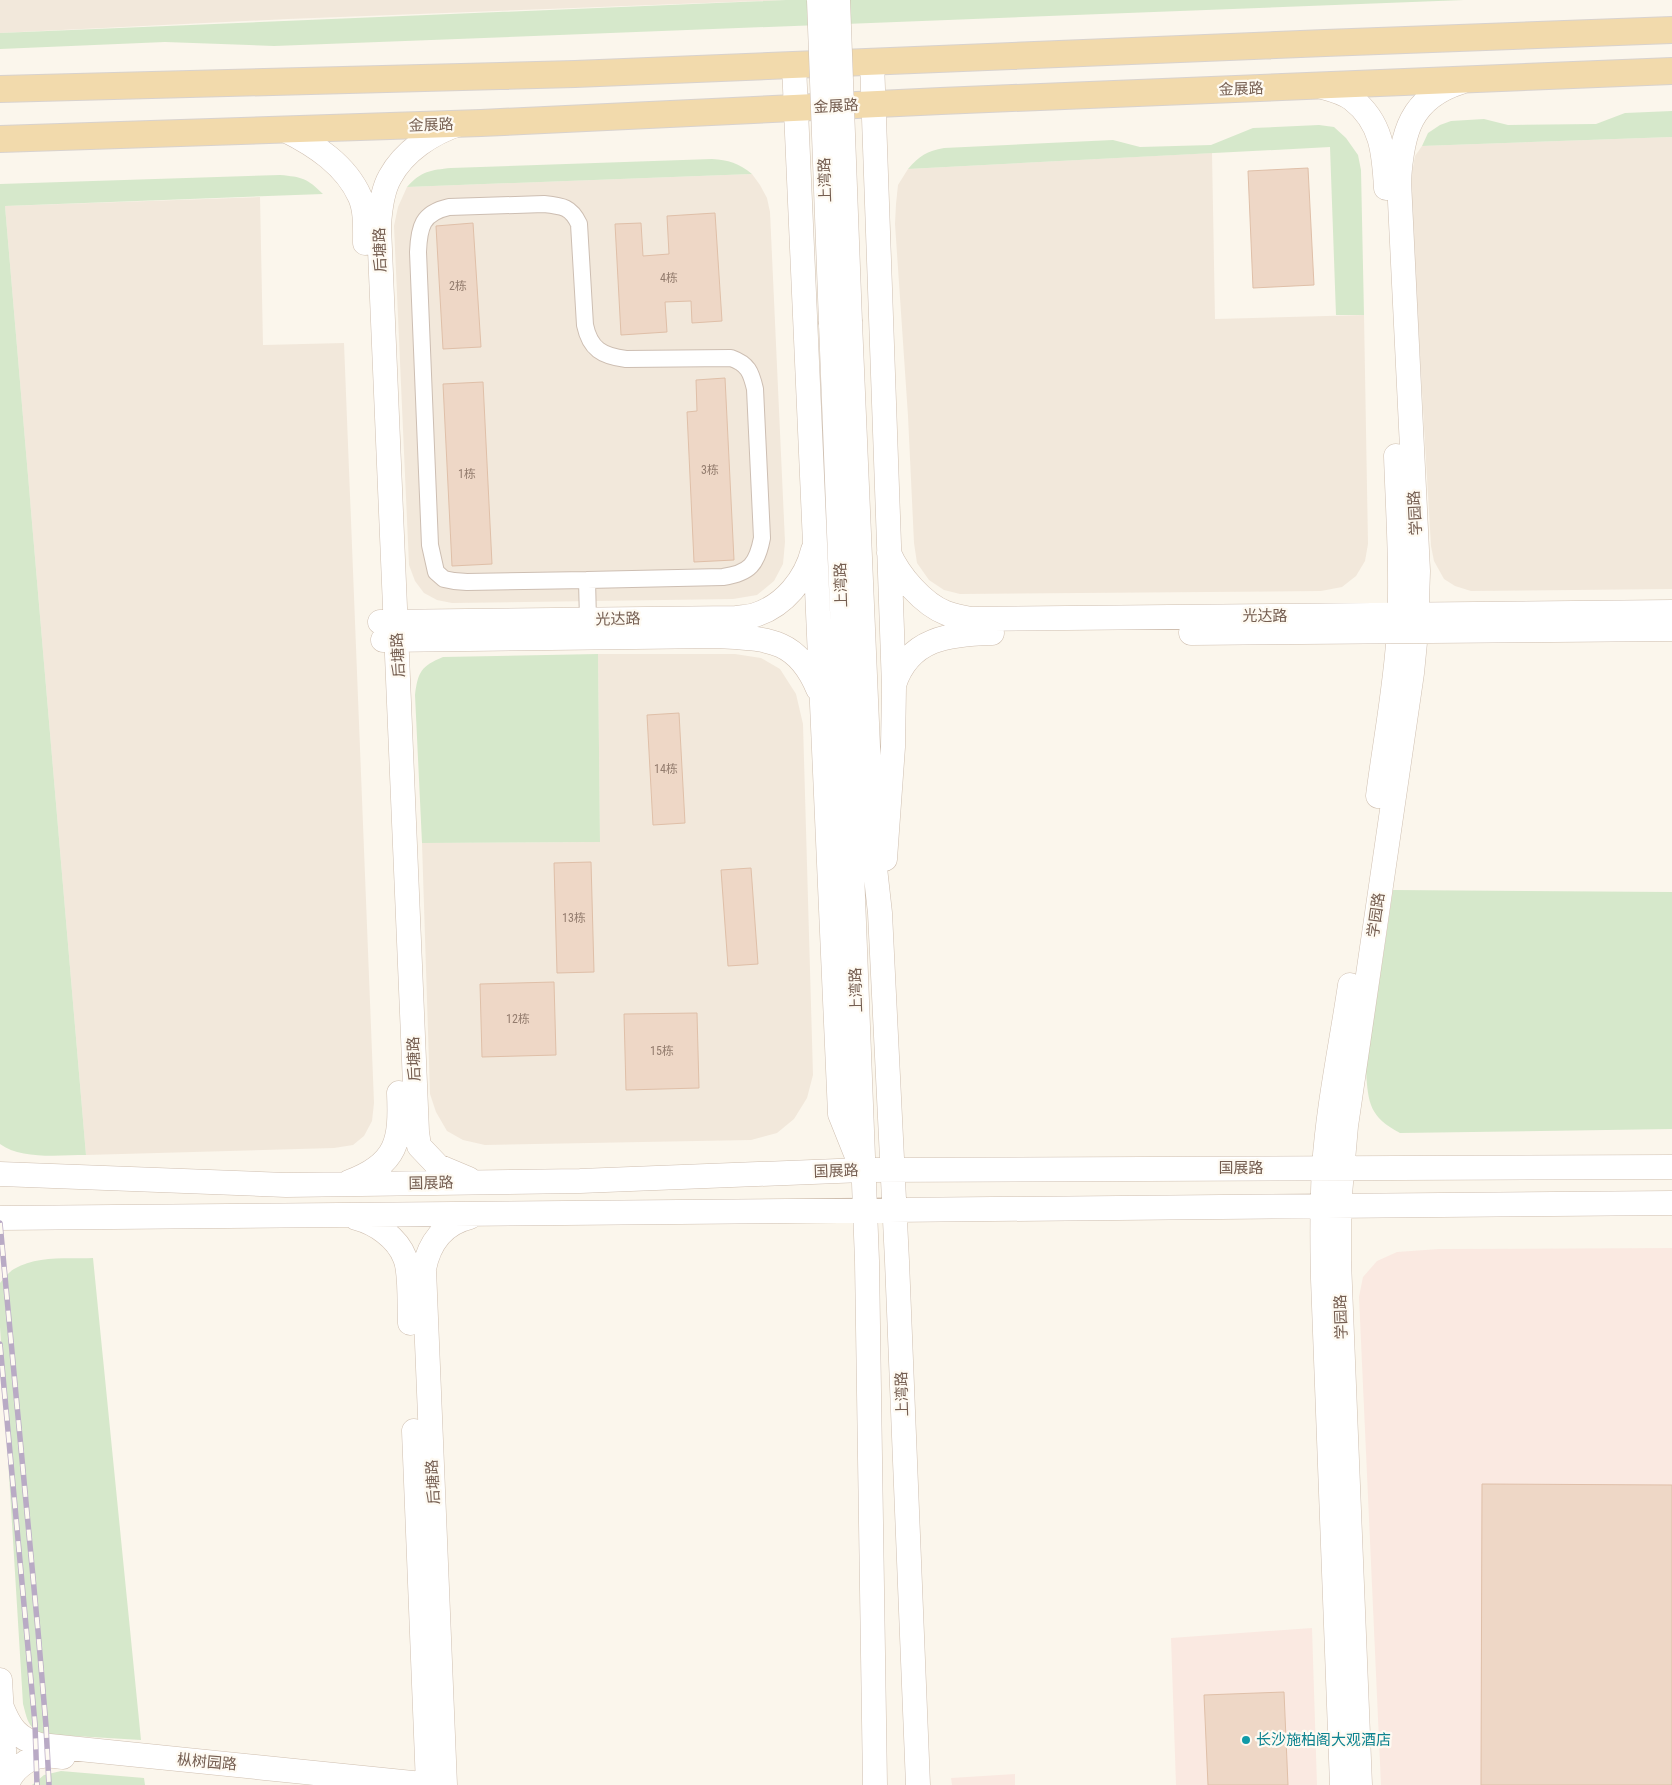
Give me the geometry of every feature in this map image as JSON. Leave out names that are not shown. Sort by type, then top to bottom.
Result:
[{"type":"main road","points":[[0,89],[575,74],[1672,30]]},
{"type":"main road","name":"金展路","points":[[0,139],[460,123],[1672,71]]},
{"type":"street","name":"上湾路","points":[[819,0],[841,323],[872,841],[880,913],[893,1210],[897,1261],[918,1785]]},
{"type":"street","name":"上湾路","points":[[838,0],[841,323],[864,1210],[867,1261],[873,1780]]},
{"type":"street","name":"上湾路","points":[[872,61],[894,687],[894,747],[880,913]]},
{"type":"street","name":"上湾路","points":[[794,65],[840,1114],[863,1170]]},
{"type":"street","name":"学园路","points":[[1408,623],[1418,571],[1398,181],[1400,156],[1409,123],[1424,101],[1434,93],[1468,79]]},
{"type":"street","name":"学园路","points":[[1318,85],[1351,98],[1362,108],[1380,136],[1384,156],[1400,572],[1408,623],[1412,674],[1370,957],[1333,1167],[1323,1279],[1342,1785]]},
{"type":"street","name":"后塘路","points":[[343,1184],[373,1171],[385,1161],[394,1148],[399,1131],[400,1114],[379,236],[380,209],[389,178],[408,154],[434,134],[460,123]]},
{"type":"street","name":"后塘路","points":[[285,130],[323,152],[338,167],[360,197],[364,214],[417,1132],[419,1146],[438,1166],[460,1176],[485,1183]]},
{"type":"street","points":[[544,204],[567,208],[579,224],[585,325],[588,338],[594,346],[603,353],[620,358],[731,358],[746,366],[752,377],[755,389],[762,538],[758,554],[749,568],[738,575],[723,577],[587,580],[467,582],[444,578],[436,572],[430,545],[418,237],[421,225],[429,215],[438,210],[544,204]]},
{"type":"street","name":"光达路","points":[[389,631],[588,620],[736,618],[755,615],[785,599],[798,584],[813,553],[814,541]]},
{"type":"street","name":"光达路","points":[[888,550],[898,570],[917,592],[937,609],[947,614],[970,619],[1408,623],[1672,629]]},
{"type":"street","points":[[587,580],[588,620]]},
{"type":"street","name":"光达路","points":[[894,687],[897,675],[910,657],[939,638],[958,634],[1408,623],[1672,612]]},
{"type":"street","name":"光达路","points":[[389,631],[718,636],[760,639],[780,645],[803,661],[812,673],[822,699]]},
{"type":"street","name":"国展路","points":[[0,1174],[286,1185],[580,1181],[863,1170],[1672,1167]]},
{"type":"street","name":"国展路","points":[[0,1218],[1672,1203]]},
{"type":"street","name":"学园路","points":[[1331,1206],[1339,1261],[1360,1785]]},
{"type":"street","name":"后塘路","points":[[445,1785],[424,1268],[432,1245],[450,1224],[462,1219],[486,1214]]},
{"type":"street","name":"后塘路","points":[[347,1215],[374,1224],[398,1245],[406,1258],[428,1785]]},
{"type":"street","points":[[0,1680],[6,1785]]},
{"type":"street","name":"枞树园路","points":[[1,1705],[14,1731],[21,1737],[40,1745],[432,1785]]},
{"type":"street","name":"枞树园路","points":[[6,1785],[20,1767],[31,1759],[41,1756],[360,1785]]},
{"type":"shaded area","points":[[0,0],[786,0],[288,19],[0,33]]},
{"type":"shaded area","points":[[1672,137],[1672,589],[1471,591],[1455,586],[1444,579],[1434,561],[1431,546],[1411,203],[1412,173],[1415,156],[1422,146]]},
{"type":"shaded area","points":[[1212,153],[1215,319],[1364,315],[1368,544],[1365,561],[1356,576],[1342,587],[1321,591],[960,594],[944,590],[929,580],[917,563],[914,543],[908,416],[895,224],[898,185],[908,169]]},
{"type":"shaded area","points":[[752,174],[767,198],[770,212],[785,542],[783,564],[774,581],[757,595],[733,599],[452,603],[437,600],[424,593],[415,581],[409,565],[394,226],[398,207],[407,187]]},
{"type":"shaded area","points":[[260,197],[263,345],[344,343],[374,1103],[372,1121],[364,1136],[353,1145],[334,1148],[86,1155],[5,206]]},
{"type":"shaded area","points":[[598,654],[735,654],[761,658],[780,669],[796,694],[803,724],[813,1075],[807,1098],[794,1119],[777,1133],[751,1140],[485,1145],[463,1140],[447,1131],[436,1112],[430,1094],[422,843],[600,842]]},
{"type":"shaded area","points":[[1672,1248],[1672,1785],[1381,1785],[1359,1297],[1363,1277],[1377,1261],[1397,1252],[1439,1249]]},
{"type":"shaded area","points":[[1312,1628],[1317,1785],[1176,1785],[1171,1638]]},
{"type":"shaded area","points":[[1015,1774],[1015,1785],[952,1785],[951,1778]]},
{"type":"green space","points":[[786,0],[1464,0],[274,46],[165,42],[0,49],[0,33]]},
{"type":"green space","points":[[1672,111],[1672,137],[1422,146],[1428,133],[1440,125],[1451,121],[1484,119],[1508,125],[1596,124],[1625,113]]},
{"type":"green space","points":[[1319,125],[1334,127],[1346,138],[1358,155],[1361,170],[1364,315],[1336,315],[1330,147],[908,169],[924,155],[944,148],[1113,140],[1140,147],[1211,145],[1253,128]]},
{"type":"green space","points":[[712,159],[733,163],[743,167],[752,174],[407,187],[422,174],[451,168]]},
{"type":"green space","points":[[280,175],[304,179],[323,194],[5,206],[86,1155],[30,1155],[9,1149],[0,1144],[0,184]]},
{"type":"green space","points":[[598,654],[600,842],[422,843],[415,695],[419,675],[425,667],[443,657]]},
{"type":"green space","points":[[1393,890],[1672,892],[1672,1129],[1400,1133],[1382,1121],[1372,1108],[1366,1071]]},
{"type":"green space","points":[[93,1258],[141,1740],[41,1734],[30,1725],[23,1704],[0,1327],[0,1283],[14,1269],[32,1262],[52,1259]]},
{"type":"green space","points":[[61,1771],[144,1778],[145,1785],[32,1785],[44,1775]]},
{"type":"building","points":[[1308,168],[1314,285],[1253,288],[1248,171]]},
{"type":"building","points":[[715,213],[722,321],[692,323],[691,301],[665,302],[667,332],[621,335],[615,224],[641,223],[643,256],[669,254],[667,216]]},
{"type":"building","points":[[473,223],[481,347],[443,349],[436,226]]},
{"type":"building","points":[[725,378],[734,560],[694,562],[687,412],[697,411],[696,380]]},
{"type":"building","points":[[483,382],[492,564],[452,566],[443,384]]},
{"type":"building","points":[[679,713],[685,823],[653,825],[647,715]]},
{"type":"building","points":[[591,862],[594,972],[557,973],[554,863]]},
{"type":"building","points":[[751,868],[758,964],[728,966],[721,870]]},
{"type":"building","points":[[554,982],[556,1055],[482,1057],[480,984]]},
{"type":"building","points":[[697,1013],[699,1088],[626,1090],[624,1014]]},
{"type":"building","points":[[1482,1484],[1672,1485],[1672,1785],[1481,1785]]},
{"type":"building","name":"长沙施柏阁大观酒店","points":[[1284,1692],[1288,1785],[1208,1785],[1204,1695]]},
{"type":"railway","points":[[0,1223],[38,1631],[49,1785]]},
{"type":"railway","points":[[0,1344],[35,1724],[37,1785]]},
{"type":"place","name":"长沙施柏阁大观酒店","points":[[1246,1740]]}]
